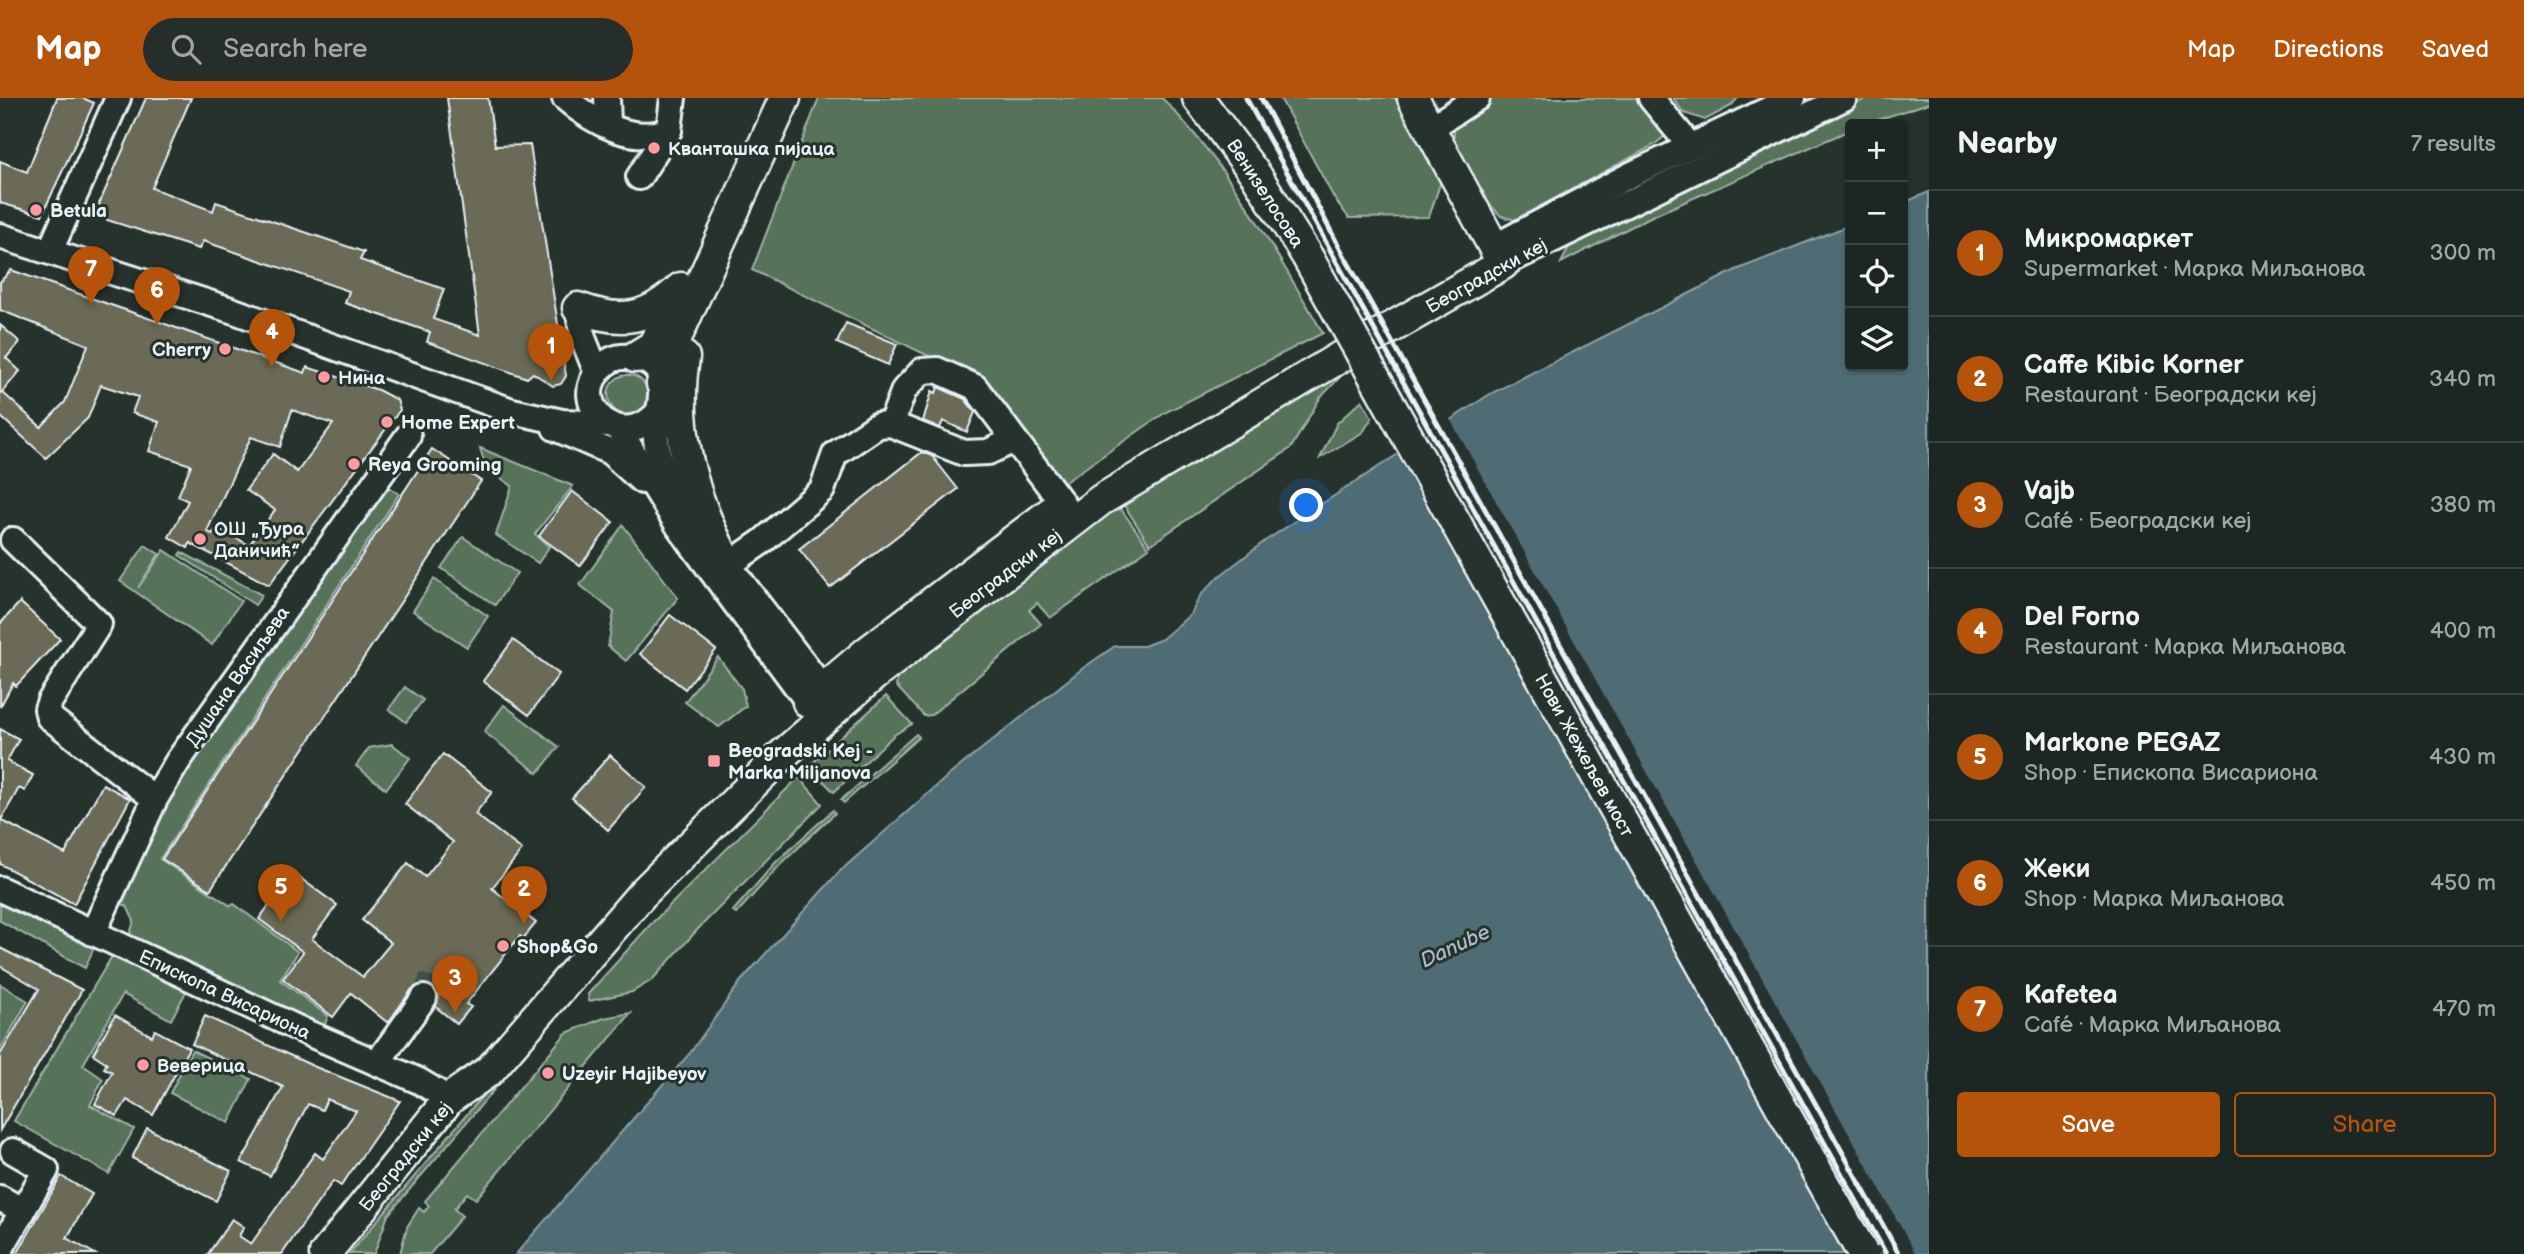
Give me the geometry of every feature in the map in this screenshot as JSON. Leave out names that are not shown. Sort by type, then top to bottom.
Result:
[{"type":"main road","points":[[629,357],[653,346],[681,288],[762,98]]},
{"type":"main road","points":[[661,397],[668,356],[785,98]]},
{"type":"main road","name":"Венизелосова","points":[[1198,98],[1256,175],[1307,256]]},
{"type":"main road","points":[[1413,98],[1499,256]]},
{"type":"main road","name":"Нови Жежељев мост","points":[[1307,256],[1863,1254]]},
{"type":"main road","name":"Београдски кеј","points":[[325,1254],[449,1099],[488,1071],[642,894],[731,803],[820,701],[883,639],[1063,504],[1189,426],[1499,256]]},
{"type":"main road","name":"Београдски кеј","points":[[820,701],[925,634],[1101,500],[1352,350],[1499,256]]},
{"type":"main road","points":[[710,263],[684,353],[680,397],[689,477],[706,522],[726,558]]},
{"type":"main road","points":[[578,308],[610,317],[630,316],[660,308],[681,288]]},
{"type":"street","points":[[50,251],[118,98]]},
{"type":"street","points":[[565,98],[583,115],[642,137],[652,138],[669,130]]},
{"type":"street","points":[[607,98],[608,125]]},
{"type":"street","points":[[639,177],[669,130],[673,98]]},
{"type":"street","points":[[1429,129],[1477,98]]},
{"type":"street","points":[[1651,98],[1690,145]]},
{"type":"street","name":"Београдски кеј","points":[[1499,256],[1844,98]]},
{"type":"street","name":"Београдски кеј","points":[[1499,256],[1690,145],[1778,101]]},
{"type":"street","points":[[3,242],[50,251],[324,342],[432,384],[527,414],[562,422],[642,426],[661,397]]},
{"type":"street","points":[[578,308],[594,382],[592,404],[613,426],[668,509],[820,701]]},
{"type":"street","points":[[578,308],[612,349],[652,367],[661,397],[656,441],[667,479],[687,511],[726,558],[820,701]]},
{"type":"street","points":[[527,414],[576,403],[604,365],[629,357]]},
{"type":"street","points":[[891,424],[911,380],[922,370],[931,369],[975,387],[1063,504]]},
{"type":"street","points":[[527,414],[610,452],[668,509]]},
{"type":"street","points":[[726,558],[764,541],[822,490],[835,454],[878,425],[891,424],[964,453],[988,452],[1014,440]]},
{"type":"street","name":"Душана Васиљева","points":[[93,933],[155,799],[218,701],[408,436]]},
{"type":"street","points":[[13,540],[99,624],[50,701],[47,709],[49,717],[155,799]]},
{"type":"street","name":"Епископа Висариона","points":[[0,889],[419,1081],[449,1099]]},
{"type":"street","points":[[377,1063],[424,998]]},
{"type":"street","points":[[0,1250],[46,1170],[13,1151]]},
{"type":"street","points":[[0,1198],[23,1211]]},
{"type":"green space","points":[[819,98],[1162,98],[1209,152],[1250,210],[1323,333],[1166,412],[1062,484],[976,379],[752,270]]},
{"type":"green space","points":[[1280,98],[1395,98],[1441,181],[1429,217],[1349,218],[1334,198]]},
{"type":"green space","points":[[1487,98],[1642,98],[1666,124],[1665,136],[1654,145],[1515,220],[1501,216],[1481,195],[1453,141],[1455,125]]},
{"type":"green space","points":[[1673,98],[1738,98],[1731,106],[1705,120],[1684,113]]},
{"type":"green space","points":[[1868,98],[1929,98],[1929,103],[1880,119],[1845,119],[1845,132],[1650,217],[1561,263],[1571,243],[1741,156]]},
{"type":"green space","points":[[1339,363],[1345,372],[1320,398],[1291,448],[1150,545],[1120,499]]},
{"type":"green space","points":[[628,375],[642,381],[648,395],[642,409],[628,415],[614,409],[608,395],[614,381]]},
{"type":"green space","points":[[1362,400],[1372,418],[1363,432],[1320,458],[1337,423]]},
{"type":"green space","points":[[480,448],[573,486],[535,534],[549,547],[538,563],[496,535],[512,486],[486,468]]},
{"type":"green space","points":[[380,482],[399,494],[160,859],[231,906],[234,904],[298,952],[280,980],[328,1016],[322,1032],[129,937],[134,921],[127,906],[115,901],[160,800]]},
{"type":"green space","points":[[1118,505],[1149,548],[1050,618],[1037,603],[1029,610],[1041,624],[931,715],[924,716],[896,686],[898,673],[912,666],[918,651]]},
{"type":"green space","points":[[623,525],[678,598],[626,661],[608,646],[614,612],[580,585]]},
{"type":"green space","points":[[463,537],[517,573],[495,605],[441,568]]},
{"type":"green space","points":[[145,545],[159,554],[138,588],[164,550],[241,601],[212,645],[120,581]]},
{"type":"green space","points":[[181,552],[262,595],[255,605],[179,555]]},
{"type":"green space","points":[[434,579],[488,616],[467,647],[413,611]]},
{"type":"green space","points":[[718,657],[742,689],[746,706],[719,727],[685,702]]},
{"type":"green space","points":[[405,687],[423,700],[406,722],[389,709]]},
{"type":"green space","points":[[886,696],[912,724],[894,735],[834,792],[809,766]]},
{"type":"green space","points":[[504,705],[559,747],[538,773],[484,732]]},
{"type":"green space","points":[[916,734],[919,737],[844,803],[841,800]]},
{"type":"green space","points":[[392,744],[410,758],[386,789],[356,766],[369,748]]},
{"type":"green space","points":[[799,777],[822,804],[699,928],[652,980],[632,992],[589,1001],[588,994],[650,925]]},
{"type":"green space","points":[[833,810],[835,813],[780,865],[736,914],[733,911],[776,862]]},
{"type":"green space","points":[[0,893],[97,941],[85,968],[0,921]]},
{"type":"green space","points":[[115,951],[189,986],[171,1020],[123,994],[83,1065],[103,1079],[90,1105],[134,1129],[109,1174],[14,1121]]},
{"type":"green space","points":[[0,984],[28,1001],[0,1050]]},
{"type":"green space","points":[[631,1013],[476,1199],[467,1193],[454,1209],[462,1216],[430,1254],[400,1254],[407,1227],[419,1208],[424,1212],[429,1206],[425,1201],[566,1033],[604,1018]]},
{"type":"green space","points":[[192,1050],[251,1079],[229,1123],[170,1093]]},
{"type":"green space","points":[[494,1082],[498,1085],[388,1215],[374,1254],[349,1254]]},
{"type":"water","name":"Danube","points":[[1929,192],[1929,1254],[516,1254],[690,1053],[741,981],[839,872],[949,775],[1083,668],[1115,646],[1144,646],[1162,639],[1191,614],[1200,596],[1217,578],[1265,541],[1490,394],[1736,270],[1845,227],[1845,371],[1908,371],[1908,201]]},
{"type":"pier","points":[[1449,417],[1916,1254],[1843,1254],[1395,451]]},
{"type":"building","points":[[57,98],[83,98],[94,103],[42,215],[0,203],[0,161],[27,172]]},
{"type":"building","points":[[146,98],[191,98],[152,188],[213,211],[216,202],[364,252],[360,260],[444,289],[433,319],[480,335],[447,98],[488,98],[495,146],[530,145],[566,376],[561,384],[553,386],[533,373],[527,378],[427,342],[430,332],[345,303],[349,291],[203,241],[199,249],[107,220],[99,204]]},
{"type":"building","points":[[11,270],[305,373],[307,367],[378,390],[397,400],[400,410],[269,585],[190,543],[188,548],[169,537],[188,501],[178,496],[191,465],[149,451],[159,422],[132,413],[138,397],[101,385],[88,418],[46,458],[0,416],[0,325],[20,342],[6,358],[20,371],[2,392],[41,427],[65,402],[88,345],[0,310],[0,282]],"holes":[[[292,410],[333,424],[297,472],[273,454],[246,490],[275,510],[249,545],[217,528],[212,534],[207,531],[251,437],[280,447]]]},
{"type":"building","points":[[846,323],[897,344],[888,365],[837,343]]},
{"type":"building","points":[[938,387],[965,399],[975,412],[967,432],[943,421],[940,428],[923,421],[932,391],[936,393]]},
{"type":"building","points":[[432,449],[481,481],[210,890],[162,859]]},
{"type":"building","points":[[922,452],[932,456],[958,489],[830,588],[799,549]]},
{"type":"building","points":[[572,491],[613,522],[580,566],[539,536]]},
{"type":"building","points":[[20,602],[60,639],[16,686],[13,683],[0,707],[0,624]]},
{"type":"building","points":[[670,615],[716,650],[685,689],[640,654]]},
{"type":"building","points":[[513,640],[559,674],[529,715],[483,681]]},
{"type":"building","points":[[0,729],[19,739],[7,761],[33,775],[25,791],[19,788],[1,820],[65,854],[103,784],[130,799],[74,904],[0,864]]},
{"type":"building","points":[[443,754],[492,792],[475,814],[522,850],[492,888],[536,923],[523,939],[520,936],[466,1004],[471,1007],[457,1024],[436,1007],[437,991],[425,983],[412,989],[388,1023],[351,993],[333,1017],[283,979],[303,952],[259,919],[293,873],[337,905],[312,939],[363,977],[391,943],[362,920],[408,863],[425,877],[453,842],[405,804]]},
{"type":"building","points":[[610,755],[646,787],[608,830],[572,798]]},
{"type":"building","points":[[0,948],[82,990],[0,1130],[0,1055],[39,989],[0,966]]},
{"type":"building","name":"Веверица","points":[[115,1015],[152,1036],[155,1030],[189,1048],[153,1115],[127,1100],[117,1116],[95,1104],[112,1072],[104,1068],[107,1063],[93,1054]]},
{"type":"building","points":[[205,1016],[313,1066],[400,1101],[341,1186],[333,1181],[282,1254],[208,1254],[232,1219],[244,1227],[239,1236],[251,1244],[315,1153],[323,1159],[356,1111],[327,1099],[322,1110],[308,1104],[270,1176],[241,1162],[283,1087],[192,1044]]},
{"type":"building","points":[[147,1128],[231,1171],[216,1201],[132,1158]]},
{"type":"building","points":[[61,1176],[92,1194],[67,1238],[95,1254],[17,1254]]},
{"type":"tunnel","points":[[424,998],[432,977]]},
{"type":"railway","points":[[1246,98],[1886,1254]]},
{"type":"railway","points":[[1261,98],[1336,241],[1899,1254]]},
{"type":"place","name":"Кванташка пијаца","points":[[654,148]]},
{"type":"place","name":"Betula","points":[[36,210]]},
{"type":"place","name":"Kafetea","points":[[91,304]]},
{"type":"place","name":"Жеки","points":[[157,325]]},
{"type":"place","name":"Cherry","points":[[225,349]]},
{"type":"place","name":"Del Forno","points":[[272,367]]},
{"type":"place","name":"Нина","points":[[324,377]]},
{"type":"place","name":"Микромаркет","points":[[551,381]]},
{"type":"place","name":"Home Expert","points":[[387,422]]},
{"type":"place","name":"Reya Grooming","points":[[354,464]]},
{"type":"place","name":"ОШ „Ђура Даничић”","points":[[200,539]]},
{"type":"place","name":"Beogradski Kej - Marka Miljanova","points":[[714,761]]},
{"type":"place","name":"Markone PEGAZ","points":[[281,922]]},
{"type":"place","name":"Caffe Kibic Korner","points":[[524,924]]},
{"type":"place","name":"Shop&Go","points":[[503,946]]},
{"type":"place","name":"Vajb","points":[[455,1013]]},
{"type":"place","name":"Веверица","points":[[143,1065]]},
{"type":"place","name":"Uzeyir Hajibeyov","points":[[548,1073]]}]
